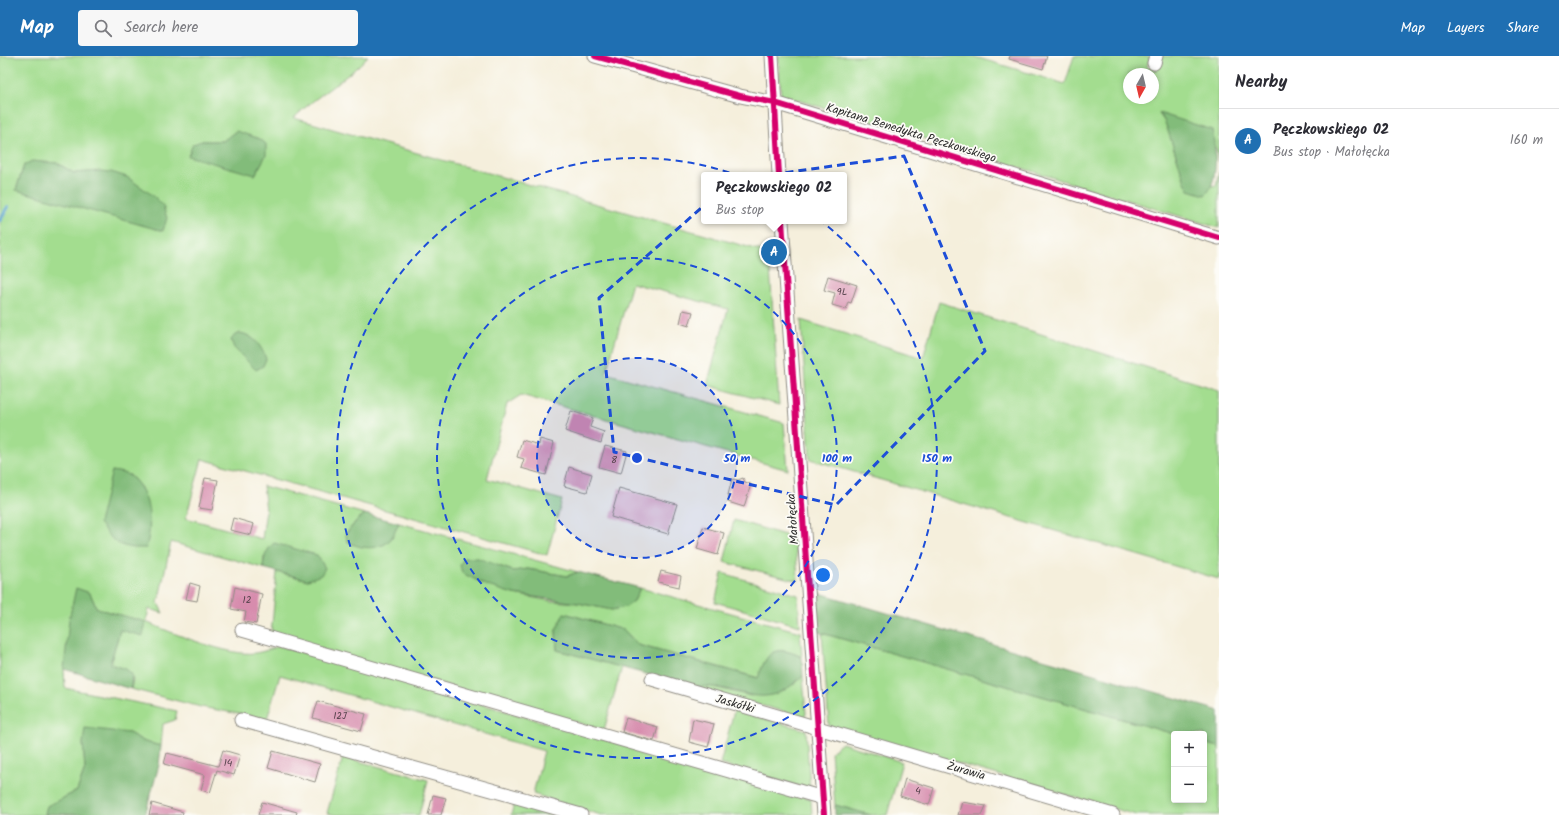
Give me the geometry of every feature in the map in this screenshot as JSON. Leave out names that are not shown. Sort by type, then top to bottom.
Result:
[{"type":"street","name":"Kapitana Benedykta Pęczkowskiego","points":[[596,56],[726,92],[775,103],[1219,238]]},
{"type":"street","points":[[772,56],[779,172]]},
{"type":"street","name":"Małołęcka","points":[[782,224],[824,815]]},
{"type":"street","points":[[242,630],[823,798]]},
{"type":"street","name":"Jaskółki","points":[[652,679],[819,728]]},
{"type":"street","points":[[240,720],[580,815]]},
{"type":"street","name":"Żurawia","points":[[819,728],[1113,815]]},
{"type":"highlighted area","points":[[904,156],[985,351],[836,505],[614,452],[599,298],[733,180]]},
{"type":"green space","points":[[0,56],[368,56],[351,73],[312,102],[294,118],[769,253],[779,405],[707,385],[728,309],[632,283],[606,373],[784,423],[788,470],[521,395],[507,404],[487,479],[562,500],[547,555],[202,459],[186,518],[262,539],[266,510],[263,486],[365,514],[357,520],[346,534],[390,540],[399,523],[578,572],[567,576],[528,569],[513,571],[501,567],[462,573],[513,594],[551,601],[578,603],[612,610],[634,601],[640,588],[800,632],[802,657],[785,651],[773,652],[765,661],[759,678],[638,645],[624,630],[564,613],[556,630],[557,650],[622,667],[604,730],[271,635],[277,572],[308,580],[264,557],[263,568],[171,542],[158,603],[163,613],[149,609],[146,622],[102,610],[96,607],[90,593],[76,589],[64,669],[65,688],[177,711],[175,720],[163,724],[161,746],[145,742],[129,733],[83,743],[85,769],[77,791],[47,806],[45,814],[49,815],[0,815]],"holes":[[[236,131],[266,155],[255,175],[202,141],[223,141]],[[57,163],[74,173],[85,173],[16,190],[24,165]],[[112,471],[130,475],[142,489]]]},
{"type":"green space","points":[[778,56],[972,56],[1065,84],[1074,56],[1150,56],[1147,67],[1150,68],[1123,68],[1123,104],[1159,104],[1159,68],[1158,68],[1161,56],[1219,56],[1219,162],[1212,130],[1159,114],[1165,122],[1185,182],[1216,186],[1219,172],[1219,228],[781,95]]},
{"type":"green space","points":[[1159,113],[1212,130],[1215,147],[1215,166],[1213,183],[1205,195],[1189,190],[1165,122]]},
{"type":"green space","points":[[236,131],[260,139],[266,144],[266,155],[255,175],[188,156],[193,144],[202,141],[223,141]]},
{"type":"green space","points":[[32,161],[57,163],[74,173],[100,171],[111,172],[127,177],[155,197],[163,206],[167,218],[163,231],[16,190],[24,165]]},
{"type":"green space","points":[[939,302],[1219,390],[1219,579],[810,459],[801,320],[923,358]]},
{"type":"green space","points":[[240,333],[249,336],[257,342],[266,359],[263,366],[256,370],[234,348],[231,340],[235,335]]},
{"type":"green space","points":[[112,471],[124,473],[130,476],[137,483],[146,500],[150,519],[146,548],[123,546],[113,540],[99,523]]},
{"type":"green space","points":[[365,514],[399,523],[394,534],[386,544],[369,548],[357,546],[347,541],[346,534],[357,520]]},
{"type":"green space","points":[[734,520],[795,538],[798,581],[724,562]]},
{"type":"green space","points":[[274,543],[317,555],[325,568],[321,575],[308,580],[263,568],[266,554]]},
{"type":"green space","points":[[464,558],[478,558],[513,571],[528,569],[567,576],[578,572],[640,588],[634,601],[626,607],[612,610],[578,603],[513,594],[488,586],[462,573],[460,565]]},
{"type":"green space","points":[[722,573],[798,595],[800,626],[715,602]]},
{"type":"green space","points":[[76,588],[90,593],[96,607],[102,610],[146,622],[143,636],[120,630],[110,664],[126,669],[132,674],[131,689],[64,669],[69,620]]},
{"type":"green space","points":[[816,592],[1219,711],[1219,747],[1207,744],[1207,731],[1171,731],[1171,733],[818,632]]},
{"type":"green space","points":[[564,613],[624,630],[638,645],[758,678],[768,656],[773,652],[785,651],[802,657],[803,676],[788,688],[774,694],[762,696],[711,687],[694,687],[557,650],[556,630]]},
{"type":"green space","points":[[146,622],[200,643],[231,651],[258,653],[279,646],[811,799],[812,815],[601,815],[533,794],[544,751],[280,675],[267,719],[201,707],[131,689],[133,679],[126,669],[110,664],[120,630]]},
{"type":"green space","points":[[822,633],[1171,733],[1171,803],[1207,803],[1207,744],[1219,747],[1219,815],[1136,815],[829,726]]},
{"type":"green space","points":[[803,676],[806,714],[804,717],[694,687],[709,686],[751,696],[795,684]]},
{"type":"green space","points":[[734,711],[806,730],[810,789],[720,764]]},
{"type":"green space","points":[[85,728],[129,733],[145,742],[161,746],[159,765],[145,815],[45,814],[47,806],[77,791],[85,769],[83,743]]},
{"type":"green space","points":[[842,743],[902,762],[887,815],[871,815],[835,805],[831,752]]},
{"type":"green space","points":[[343,757],[428,780],[419,815],[336,815],[327,813]]},
{"type":"green space","points":[[514,804],[554,815],[511,815]]},
{"type":"green space","points":[[835,805],[871,815],[835,815]]},
{"type":"building","points":[[1010,56],[1047,56],[1043,69],[1009,59]]},
{"type":"building","points":[[828,276],[857,285],[851,303],[848,302],[846,309],[832,305],[835,293],[824,290]]},
{"type":"building","points":[[683,310],[693,312],[689,326],[680,323]]},
{"type":"building","points":[[571,411],[593,418],[590,427],[604,432],[601,443],[565,431]]},
{"type":"building","points":[[540,439],[554,443],[546,475],[521,468],[524,459],[517,457],[522,440],[539,445]]},
{"type":"building","points":[[605,446],[627,451],[621,473],[599,467]]},
{"type":"building","points":[[569,467],[592,474],[587,492],[564,486]]},
{"type":"building","points":[[205,478],[218,480],[212,510],[199,508]]},
{"type":"building","points":[[743,478],[745,482],[751,484],[744,507],[728,502],[732,479],[738,480]]},
{"type":"building","points":[[619,488],[677,504],[668,534],[611,517]]},
{"type":"building","points":[[233,518],[254,524],[251,535],[230,530]]},
{"type":"building","points":[[703,527],[724,533],[718,555],[697,549]]},
{"type":"building","points":[[661,571],[681,576],[679,587],[658,582]]},
{"type":"building","points":[[190,583],[200,586],[197,601],[186,599]]},
{"type":"building","points":[[235,587],[262,594],[256,624],[244,622],[246,612],[231,609]]},
{"type":"building","points":[[318,701],[366,714],[361,731],[313,718]]},
{"type":"building","points":[[626,718],[658,727],[654,741],[622,732]]},
{"type":"building","points":[[693,719],[714,724],[708,747],[689,742]]},
{"type":"building","points":[[223,750],[240,755],[234,775],[217,770],[210,793],[201,790],[205,775],[164,764],[167,753],[218,766]]},
{"type":"building","points":[[273,751],[320,764],[315,782],[268,768]]},
{"type":"building","points":[[905,779],[934,788],[929,805],[900,796]]},
{"type":"building","points":[[433,795],[446,798],[441,815],[428,815]]},
{"type":"building","points":[[262,802],[297,812],[296,815],[258,815]]},
{"type":"building","points":[[962,802],[986,806],[982,815],[958,815]]},
{"type":"building","points":[[152,803],[183,812],[182,815],[149,815]]},
{"type":"waterway","points":[[0,220],[8,207]]},
{"type":"cycle path","points":[[595,56],[740,96],[775,103],[1219,238]]},
{"type":"cycle path","points":[[772,56],[779,172]]},
{"type":"cycle path","points":[[782,224],[824,815]]},
{"type":"place","name":"Pęczkowskiego 02","points":[[774,252]]}]
